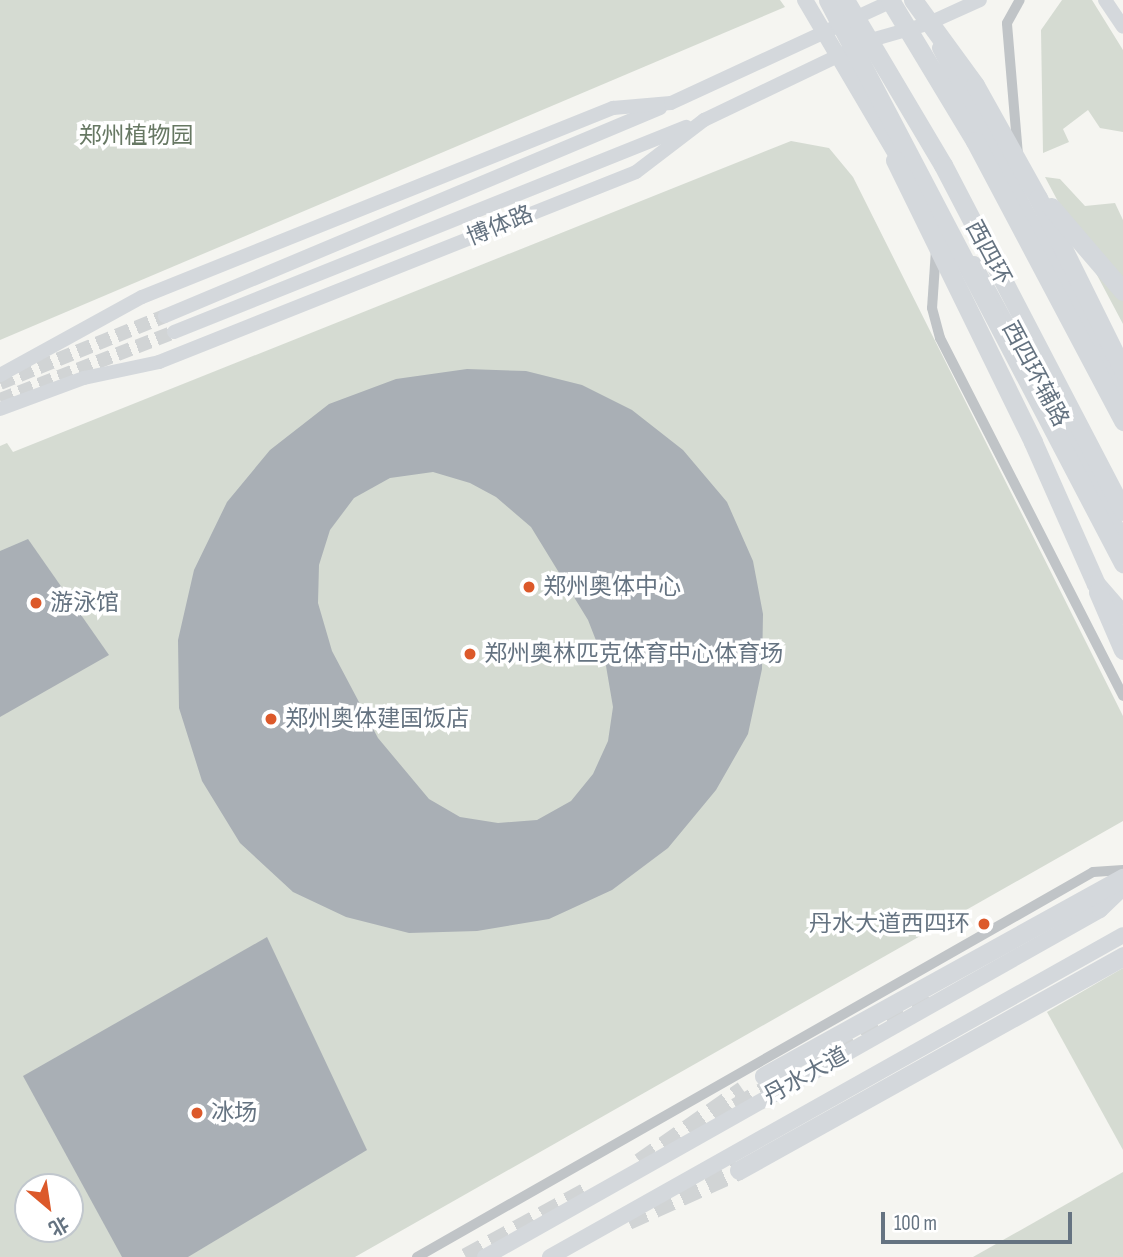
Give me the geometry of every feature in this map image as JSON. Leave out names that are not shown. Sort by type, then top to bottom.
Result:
[{"type":"highway","points":[[828,0],[1121,552]]},
{"type":"highway","name":"西四环","points":[[845,0],[943,165],[1123,511]]},
{"type":"highway","name":"西四环","points":[[892,0],[981,152],[1123,421]]},
{"type":"highway","points":[[914,0],[975,85],[1021,166],[1123,370]]},
{"type":"highway","points":[[882,129],[936,250],[1005,387],[1096,584],[1123,650]]},
{"type":"highway","points":[[1021,166],[1123,291]]},
{"type":"highway","points":[[1096,584],[1123,615]]},
{"type":"highway","points":[[764,1076],[1123,878]]},
{"type":"highway","points":[[739,1170],[1123,956]]},
{"type":"main road","name":"西四环辅路","points":[[805,0],[909,177],[986,280],[1121,552]]},
{"type":"main road","points":[[914,0],[1123,396]]},
{"type":"main road","name":"丹水大道","points":[[485,1257],[1100,911],[1123,888]]},
{"type":"main road","name":"丹水大道","points":[[550,1257],[1123,935]]},
{"type":"street","points":[[165,316],[671,103],[858,20],[892,0]]},
{"type":"street","name":"博体路","points":[[0,409],[84,378],[159,362],[636,172],[704,120],[871,40],[927,24],[980,0]]},
{"type":"street","points":[[1020,0],[1007,23],[1023,206]]},
{"type":"street","points":[[1105,0],[1123,27]]},
{"type":"street","points":[[0,375],[145,295],[613,108],[671,103]]},
{"type":"street","points":[[174,332],[704,120]]},
{"type":"street","points":[[936,250],[932,308],[940,338],[1123,696]]},
{"type":"street","points":[[417,1257],[1093,872],[1123,870]]},
{"type":"green space","name":"郑州植物园","points":[[0,0],[780,0],[785,7],[0,340]]},
{"type":"green space","points":[[1062,0],[1092,0],[1123,50],[1123,132],[1100,128],[1088,110],[1063,129],[1069,142],[1043,153],[1041,30]]},
{"type":"green space","name":"郑州奥体中心","points":[[791,141],[829,148],[853,177],[1123,716],[1123,821],[355,1257],[0,1257],[0,446],[7,443],[13,452]]},
{"type":"green space","points":[[1045,177],[1060,179],[1085,206],[1115,203],[1123,220],[1123,324]]},
{"type":"green space","points":[[1123,968],[1123,1150],[1047,1012]]},
{"type":"green space","points":[[1123,1172],[1123,1257],[973,1257]]},
{"type":"building","name":"郑州奥林匹克体育中心体育场","points":[[467,369],[526,371],[582,385],[632,410],[683,450],[727,502],[753,561],[763,614],[762,669],[748,734],[716,790],[668,848],[612,890],[549,919],[477,931],[409,933],[346,917],[293,892],[240,843],[202,781],[179,708],[178,640],[194,570],[227,502],[270,450],[329,404],[396,379]],"holes":[[[433,472],[470,483],[496,497],[531,527],[588,620],[606,666],[613,707],[608,741],[593,774],[571,801],[537,820],[498,823],[460,817],[429,799],[378,738],[332,651],[318,603],[319,565],[330,530],[354,498],[390,478]]]},
{"type":"building","name":"游泳馆","points":[[28,539],[109,655],[0,717],[0,551]]},
{"type":"building","name":"冰场","points":[[267,937],[367,1150],[188,1257],[122,1257],[84,1188],[84,1173],[76,1173],[23,1076]]},
{"type":"tunnel","points":[[0,383],[165,316]]},
{"type":"tunnel","points":[[0,400],[174,332]]},
{"type":"tunnel","points":[[736,1107],[934,993]]},
{"type":"tunnel","points":[[640,1162],[743,1090]]},
{"type":"tunnel","points":[[628,1220],[739,1170]]},
{"type":"tunnel","points":[[466,1257],[587,1191]]},
{"type":"place","name":"郑州奥体中心","points":[[529,587]]},
{"type":"place","name":"游泳馆","points":[[36,603]]},
{"type":"place","name":"郑州奥林匹克体育中心体育场","points":[[470,654]]},
{"type":"place","name":"郑州奥体建国饭店","points":[[271,719]]},
{"type":"place","name":"丹水大道西四环","points":[[984,924]]},
{"type":"place","name":"冰场","points":[[197,1113]]}]
